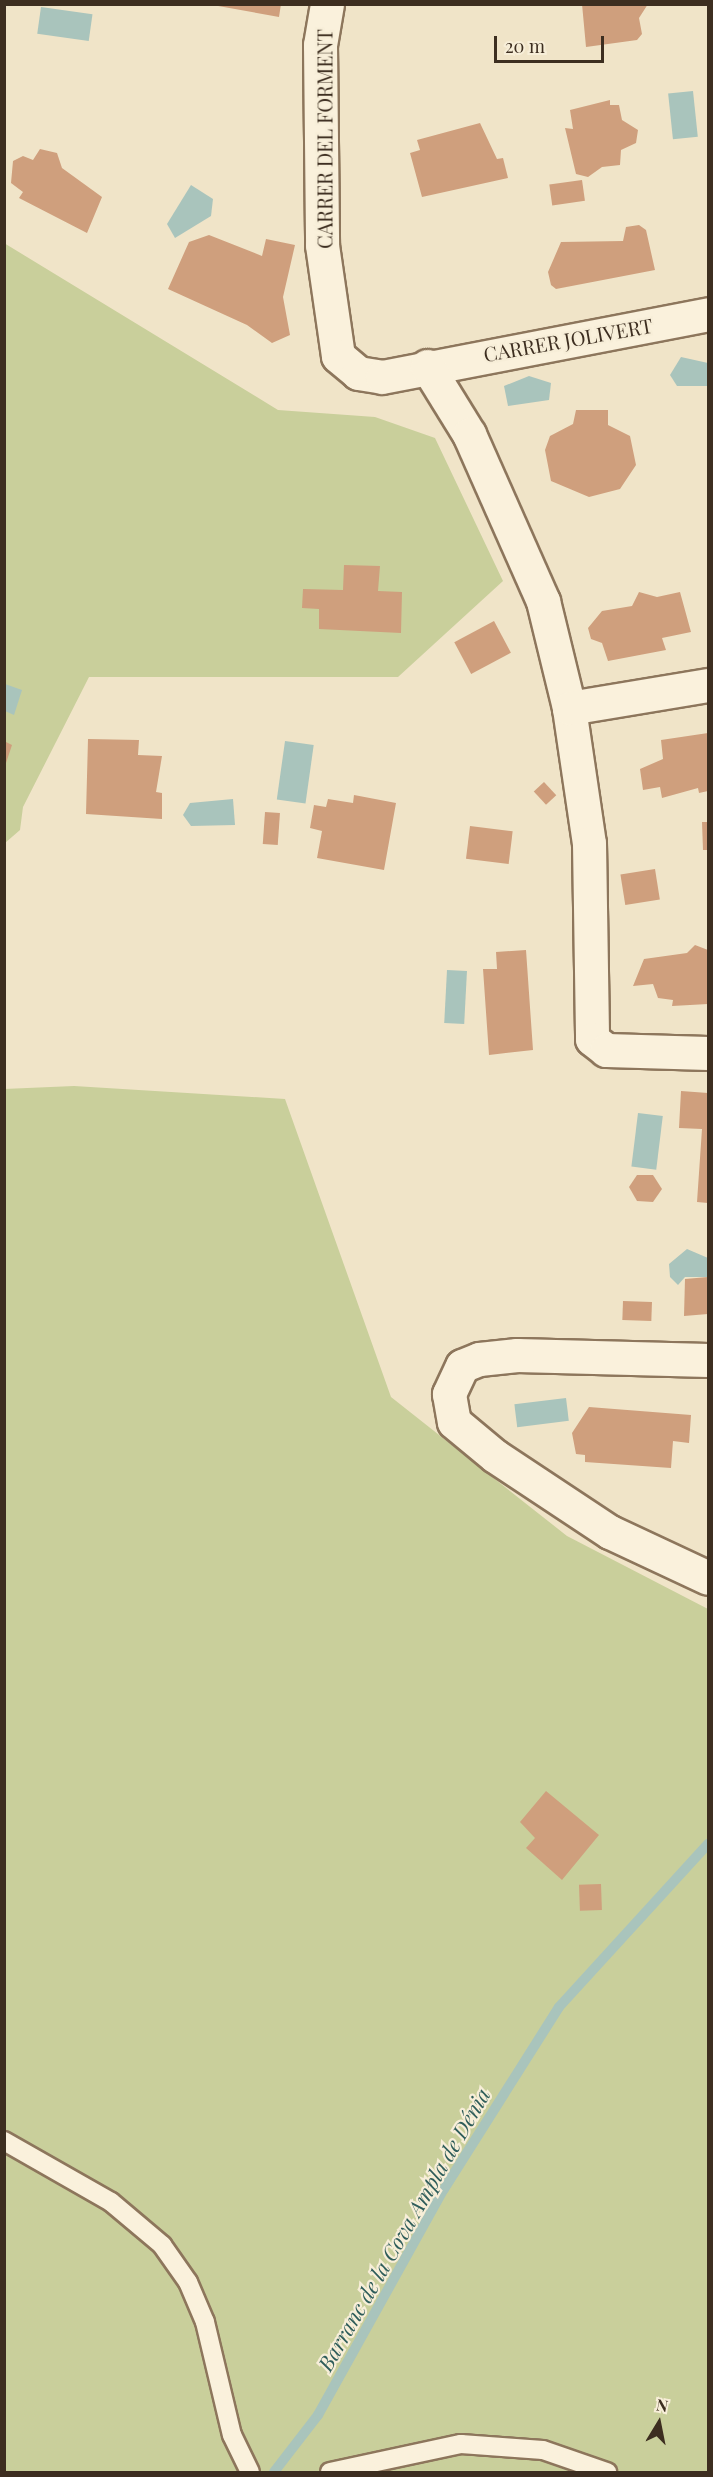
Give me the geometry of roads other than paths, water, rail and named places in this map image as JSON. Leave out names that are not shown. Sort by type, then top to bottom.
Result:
[{"type":"street","name":"CARRER DEL FORMENT","points":[[327,4],[320,45],[320,217],[338,356],[358,373],[382,377],[427,366]]},
{"type":"street","name":"CARRER JOLIVERT","points":[[427,366],[708,314]]},
{"type":"street","points":[[427,366],[470,434],[543,601],[569,708],[590,843],[592,1039],[606,1050],[708,1053]]},
{"type":"street","points":[[569,708],[708,685]]},
{"type":"street","points":[[708,1360],[517,1355],[479,1359],[462,1366],[449,1394],[454,1422],[495,1456],[610,1532],[708,1578]]},
{"type":"lane","points":[[4,2141],[111,2202],[162,2245],[188,2282],[205,2322],[232,2435],[250,2472]]},
{"type":"lane","points":[[330,2472],[461,2444],[543,2450],[607,2472]]},
{"type":"water","points":[[41,7],[92,14],[89,41],[37,34]]},
{"type":"water","points":[[693,91],[698,137],[673,139],[668,94]]},
{"type":"water","points":[[191,185],[213,199],[211,216],[175,238],[167,224]]},
{"type":"water","points":[[681,357],[708,363],[708,386],[677,386],[670,375]]},
{"type":"water","points":[[529,376],[551,383],[549,400],[508,406],[504,386]]},
{"type":"water","points":[[5,684],[22,690],[14,715],[5,711]]},
{"type":"water","points":[[285,741],[314,745],[306,803],[277,799]]},
{"type":"water","points":[[233,799],[235,825],[191,826],[183,815],[190,803]]},
{"type":"water","points":[[447,970],[467,971],[464,1024],[444,1023]]},
{"type":"water","points":[[638,1113],[663,1116],[656,1170],[631,1167]]},
{"type":"water","points":[[687,1249],[708,1258],[707,1277],[685,1277],[678,1285],[670,1277],[669,1264]]},
{"type":"water","points":[[566,1398],[569,1421],[517,1427],[514,1404]]},
{"type":"waterway","name":"Barranc de la Cova Ampla de Dénia","points":[[274,2472],[318,2415],[444,2189],[559,2007],[708,1844]]}]
